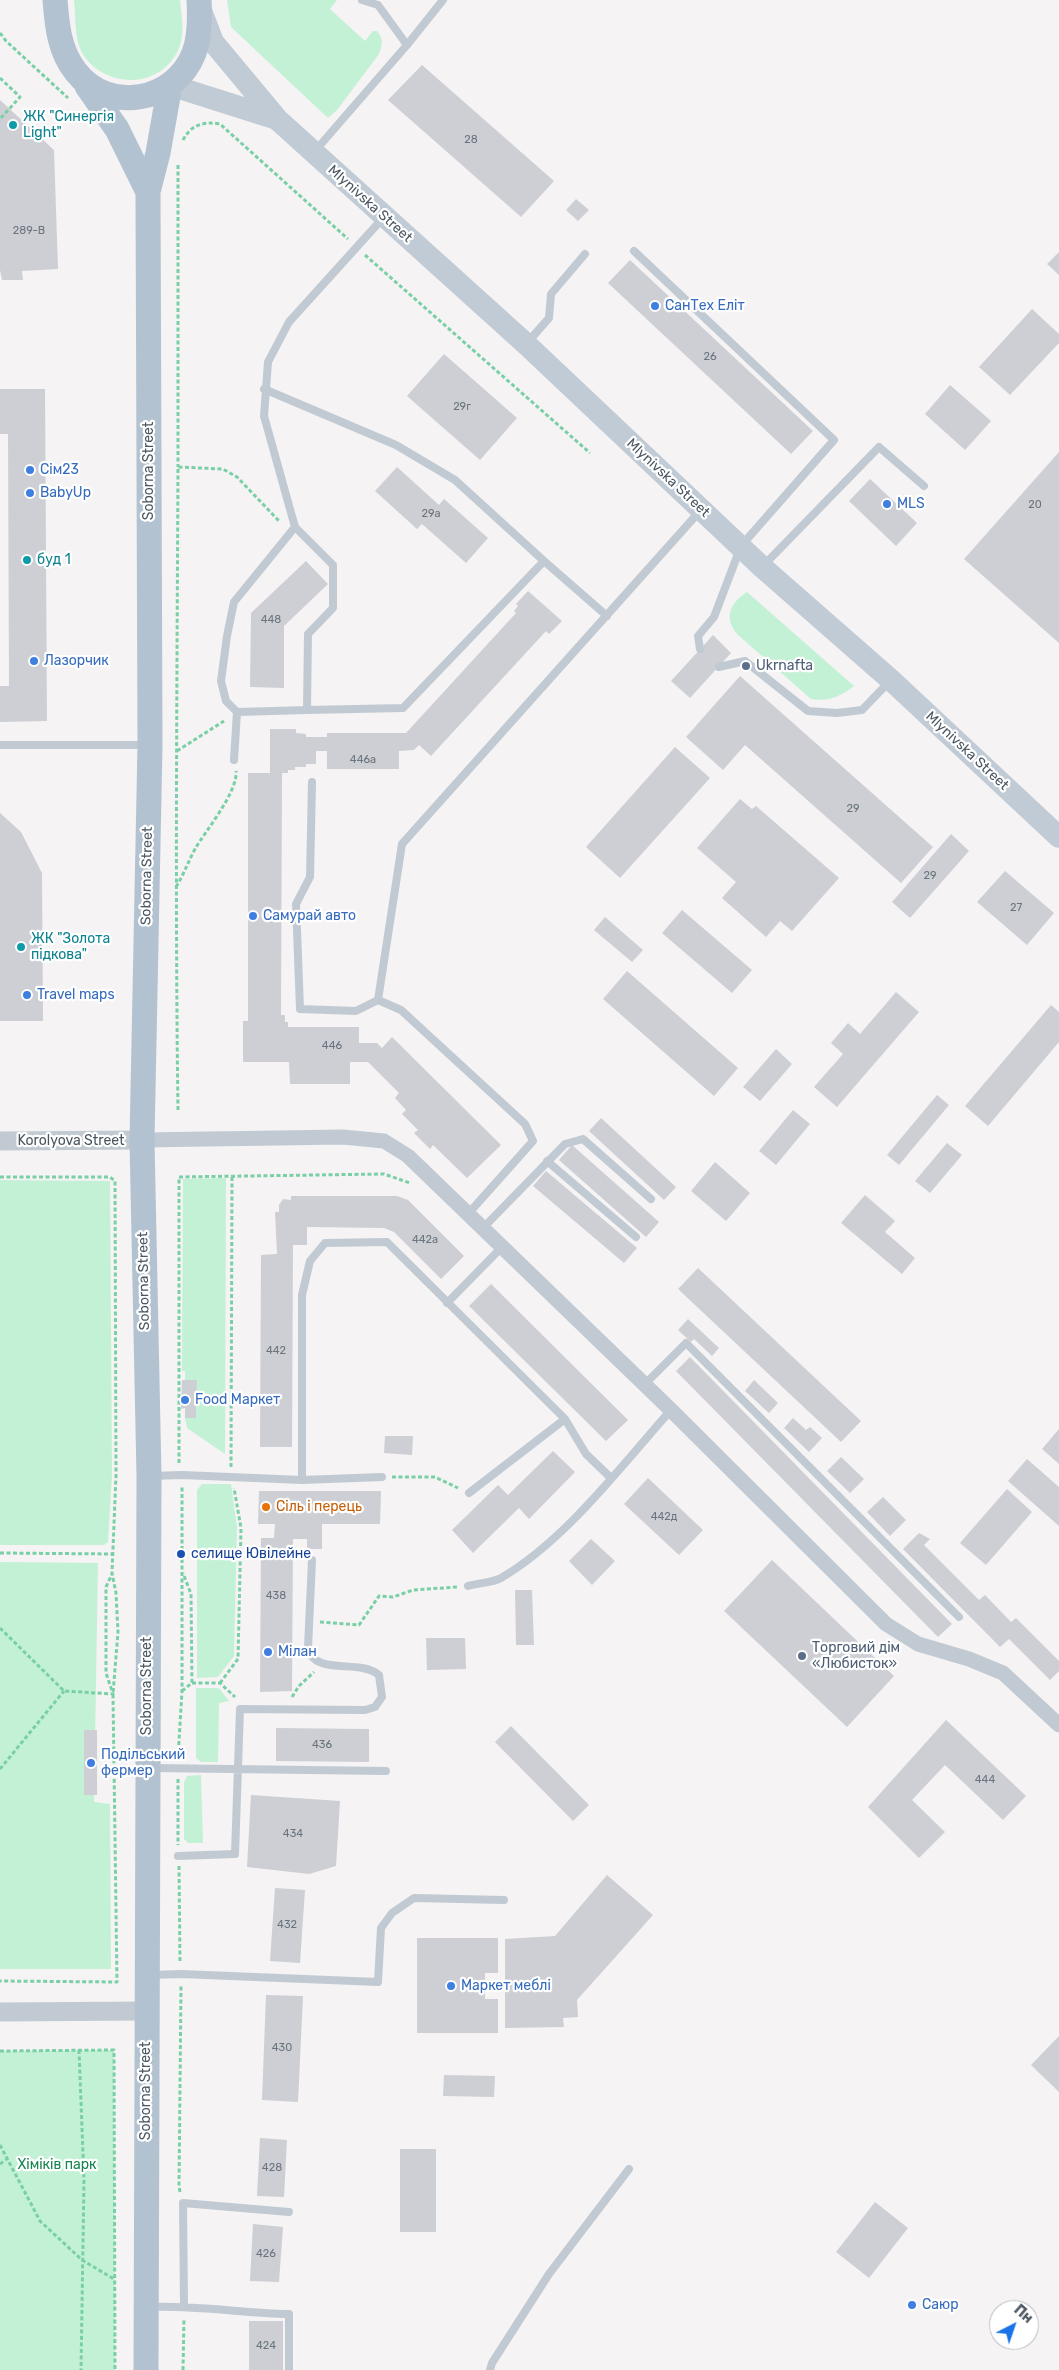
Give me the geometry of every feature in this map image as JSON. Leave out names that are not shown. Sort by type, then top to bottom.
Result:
[{"type":"main road","points":[[55,0],[58,32],[65,53],[76,72],[94,88],[116,98],[137,99],[155,93],[170,85],[186,68],[198,38],[200,4]]},
{"type":"main road","name":"Mlynivska Street","points":[[200,4],[213,42],[278,120],[526,344],[762,567],[891,680],[1059,837]]},
{"type":"main road","name":"Soborna Street","points":[[76,72],[117,129],[148,192]]},
{"type":"main road","name":"Soborna Street","points":[[146,2370],[149,1476],[142,1140],[150,745],[148,192],[158,153],[170,85]]},
{"type":"main road","name":"Mlynivska Street","points":[[170,85],[278,120]]},
{"type":"street","points":[[142,1140],[343,1137],[384,1141],[408,1156],[645,1384],[886,1624],[918,1644],[969,1659],[1003,1673],[1059,1725]]},
{"type":"street","name":"Korolyova Street","points":[[0,1141],[142,1140]]},
{"type":"street","points":[[0,2012],[146,2011]]},
{"type":"lane","points":[[362,0],[378,5],[407,45]]},
{"type":"lane","points":[[314,152],[444,0]]},
{"type":"lane","points":[[307,710],[308,634],[333,608],[334,565],[295,527],[264,416],[264,390],[268,362],[290,322],[384,217]]},
{"type":"lane","points":[[634,252],[834,440],[741,546],[714,617],[698,636],[700,649]]},
{"type":"lane","points":[[526,344],[549,318],[551,294],[584,254]]},
{"type":"lane","points":[[264,390],[396,445],[455,480],[607,616]]},
{"type":"lane","points":[[762,567],[879,448],[924,486]]},
{"type":"lane","points":[[378,1000],[402,844],[701,509]]},
{"type":"lane","points":[[295,527],[234,602],[221,681],[226,701],[237,712],[403,708],[544,561]]},
{"type":"lane","points":[[718,667],[744,661],[808,711],[837,713],[862,710],[891,680]]},
{"type":"lane","points":[[234,760],[237,712]]},
{"type":"lane","points":[[0,745],[150,745]]},
{"type":"lane","points":[[312,782],[310,877],[296,904],[300,1009],[356,1011],[378,1000]]},
{"type":"lane","points":[[378,1000],[401,1010],[525,1124],[533,1141],[468,1214]]},
{"type":"lane","points":[[483,1228],[565,1144],[583,1139],[651,1199]]},
{"type":"lane","points":[[547,1161],[636,1237]]},
{"type":"lane","points":[[302,1480],[302,1294],[310,1261],[326,1243],[387,1242],[565,1419],[586,1454],[611,1478]]},
{"type":"lane","points":[[447,1303],[502,1247]]},
{"type":"lane","points":[[645,1384],[686,1344],[958,1617]]},
{"type":"lane","points":[[468,1586],[499,1579],[549,1542],[611,1478],[671,1410]]},
{"type":"lane","points":[[468,1493],[565,1419]]},
{"type":"lane","points":[[149,1476],[182,1475],[302,1480],[382,1477]]},
{"type":"lane","points":[[178,1856],[235,1854],[240,1709],[365,1710],[375,1707],[382,1697],[379,1674],[371,1668],[322,1664],[310,1655],[309,1621],[312,1560]]},
{"type":"lane","points":[[148,1768],[386,1771]]},
{"type":"lane","points":[[147,1976],[181,1974],[378,1982],[381,1928],[392,1913],[414,1898],[504,1900]]},
{"type":"lane","points":[[490,2370],[492,2363],[549,2274],[629,2169]]},
{"type":"lane","points":[[184,2305],[183,2203],[289,2212]]},
{"type":"lane","points":[[146,2307],[184,2305],[250,2313],[289,2314],[290,2370]]},
{"type":"path","points":[[0,33],[6,41],[71,101]]},
{"type":"path","points":[[0,78],[20,97],[0,119]]},
{"type":"path","points":[[182,142],[187,132],[198,125],[208,122],[220,124],[356,247],[590,453]]},
{"type":"path","points":[[178,164],[178,812],[175,887],[178,1110]]},
{"type":"path","points":[[178,467],[223,469],[237,478],[281,523],[295,527]]},
{"type":"path","points":[[177,751],[237,712]]},
{"type":"path","points":[[175,887],[185,873],[194,851],[227,798],[236,776],[234,760]]},
{"type":"path","points":[[183,2203],[179,2186],[181,1974],[178,1768],[182,1691],[182,1475],[178,1455],[179,1177],[384,1174],[406,1180],[414,1186]]},
{"type":"path","points":[[220,1683],[238,1659],[241,1528],[231,1465],[232,1175]]},
{"type":"path","points":[[0,1177],[110,1177],[115,1181],[116,1475],[112,1574],[116,1593],[118,1632],[113,1694],[117,1982],[0,1980]]},
{"type":"path","points":[[382,1477],[435,1477],[468,1493]]},
{"type":"path","points":[[0,1553],[112,1554]]},
{"type":"path","points":[[182,1570],[191,1594],[192,1683]]},
{"type":"path","points":[[112,1574],[106,1587],[106,1673],[113,1694]]},
{"type":"path","points":[[309,1621],[359,1625],[378,1596],[393,1597],[414,1590],[468,1586]]},
{"type":"path","points":[[0,1628],[64,1691],[113,1694]]},
{"type":"path","points":[[290,1700],[299,1686],[322,1664]]},
{"type":"path","points":[[182,1691],[192,1683],[220,1683],[232,1697],[242,1697]]},
{"type":"path","points":[[0,1769],[64,1691]]},
{"type":"path","points":[[80,2050],[84,2180],[81,2370]]},
{"type":"path","points":[[0,2051],[114,2050],[115,2370]]},
{"type":"path","points":[[0,2145],[40,2222],[82,2260],[114,2279]]},
{"type":"path","points":[[0,2164],[8,2158]]},
{"type":"path","points":[[184,2305],[184,2370]]},
{"type":"green space","points":[[74,0],[180,0],[182,36],[175,56],[166,67],[143,79],[130,80],[105,74],[93,66],[84,56],[78,43]]},
{"type":"green space","points":[[227,0],[337,0],[330,9],[365,41],[373,31],[377,31],[382,42],[379,54],[337,110],[328,118],[231,27]]},
{"type":"green space","points":[[747,592],[854,686],[834,698],[823,700],[811,699],[738,635],[731,623],[730,611],[736,601]]},
{"type":"green space","points":[[226,1178],[225,1454],[187,1428],[185,1418],[196,1418],[197,1380],[185,1380],[185,1371],[182,1371],[183,1179]]},
{"type":"green space","points":[[0,1180],[110,1181],[112,1475],[108,1542],[104,1545],[0,1545]]},
{"type":"green space","points":[[202,1484],[231,1484],[237,1527],[234,1656],[218,1677],[197,1678],[197,1490]]},
{"type":"green space","points":[[0,1562],[98,1563],[94,1802],[110,1804],[111,1969],[0,1969]]},
{"type":"green space","points":[[196,1688],[219,1688],[229,1701],[219,1703],[218,1762],[201,1762],[196,1758]]},
{"type":"green space","points":[[201,1775],[203,1843],[188,1843],[184,1839],[184,1782],[187,1776]]},
{"type":"green space","name":"Хіміків парк","points":[[114,2050],[115,2370],[0,2370],[0,2051]]},
{"type":"building","points":[[422,65],[554,181],[521,217],[388,100]]},
{"type":"building","points":[[0,100],[54,150],[58,269],[22,271],[23,280],[2,280],[0,270]]},
{"type":"building","points":[[576,199],[589,210],[578,221],[566,210]]},
{"type":"building","points":[[1059,252],[1059,275],[1047,264]]},
{"type":"building","points":[[630,260],[813,431],[791,454],[608,283]]},
{"type":"building","points":[[1032,309],[1059,334],[1059,343],[1010,395],[979,367]]},
{"type":"building","points":[[444,354],[517,418],[480,460],[407,396]]},
{"type":"building","points":[[950,385],[991,421],[965,450],[925,414]]},
{"type":"building","name":"буд 1","points":[[0,389],[45,389],[47,721],[0,722],[0,686],[9,686],[8,434],[0,434]]},
{"type":"building","points":[[1059,452],[1059,643],[964,559]]},
{"type":"building","points":[[397,467],[439,505],[444,499],[488,538],[466,563],[422,524],[417,529],[375,491]]},
{"type":"building","points":[[870,479],[917,523],[896,546],[849,501]]},
{"type":"building","points":[[306,561],[328,584],[284,626],[284,688],[250,687],[251,613]]},
{"type":"building","points":[[528,591],[562,621],[549,634],[546,631],[431,756],[419,745],[414,750],[399,751],[399,769],[327,769],[327,751],[316,751],[316,764],[306,764],[306,767],[295,767],[295,770],[288,770],[288,773],[282,773],[281,1015],[285,1015],[285,1022],[288,1022],[288,1027],[359,1027],[359,1043],[377,1043],[382,1048],[392,1037],[501,1145],[467,1178],[433,1145],[430,1149],[414,1133],[418,1130],[402,1114],[406,1110],[395,1098],[399,1093],[368,1062],[350,1062],[350,1084],[290,1084],[289,1062],[243,1062],[243,1021],[248,1021],[248,773],[270,773],[270,729],[296,729],[296,733],[306,734],[306,737],[327,737],[327,733],[406,733],[516,613],[514,611],[518,606],[516,604]]},
{"type":"building","points":[[713,635],[731,653],[690,698],[671,681]]},
{"type":"building","points":[[740,676],[933,847],[901,883],[745,745],[723,770],[686,737]]},
{"type":"building","points":[[675,747],[710,778],[620,878],[586,847]]},
{"type":"building","points":[[740,799],[752,809],[756,806],[839,878],[792,931],[780,921],[766,937],[722,898],[736,882],[697,848]]},
{"type":"building","name":"ЖК \"Золота підкова\"","points":[[0,813],[21,832],[42,873],[43,1021],[0,1021]]},
{"type":"building","points":[[951,834],[969,851],[910,918],[892,902]]},
{"type":"building","points":[[1005,871],[1054,913],[1027,945],[977,902]]},
{"type":"building","points":[[682,910],[752,970],[732,993],[662,933]]},
{"type":"building","points":[[605,917],[643,950],[632,962],[594,930]]},
{"type":"building","points":[[627,971],[738,1068],[714,1096],[603,999]]},
{"type":"building","points":[[896,992],[919,1012],[837,1107],[814,1087],[843,1054],[831,1043],[848,1023],[860,1034]]},
{"type":"building","points":[[1051,1005],[1059,1012],[1059,1042],[988,1126],[965,1106]]},
{"type":"building","points":[[776,1049],[792,1064],[760,1101],[743,1087]]},
{"type":"building","points":[[937,1095],[949,1105],[899,1165],[887,1155]]},
{"type":"building","points":[[793,1110],[810,1124],[776,1165],[759,1151]]},
{"type":"building","points":[[601,1118],[676,1187],[664,1200],[589,1131]]},
{"type":"building","points":[[947,1143],[962,1155],[930,1193],[915,1181]]},
{"type":"building","points":[[572,1145],[659,1222],[646,1237],[559,1160]]},
{"type":"building","points":[[715,1162],[750,1193],[726,1221],[691,1191]]},
{"type":"building","points":[[546,1171],[637,1248],[624,1263],[533,1186]]},
{"type":"building","points":[[865,1195],[895,1221],[885,1232],[915,1258],[902,1274],[841,1223]]},
{"type":"building","points":[[291,1196],[397,1196],[408,1200],[464,1256],[441,1279],[394,1232],[384,1228],[307,1227],[307,1245],[293,1245],[292,1447],[260,1447],[261,1255],[277,1254],[275,1212],[279,1212],[279,1205],[283,1199],[291,1200]]},
{"type":"building","points":[[698,1268],[861,1421],[841,1442],[678,1289]]},
{"type":"building","points":[[491,1284],[628,1420],[606,1441],[469,1306]]},
{"type":"building","points":[[688,1319],[719,1348],[712,1356],[694,1339],[691,1342],[678,1330]]},
{"type":"building","points":[[690,1357],[952,1624],[938,1637],[676,1371]]},
{"type":"building","points":[[182,1380],[197,1380],[196,1418],[185,1418],[185,1408],[181,1409]]},
{"type":"building","points":[[754,1380],[778,1403],[769,1413],[745,1391]]},
{"type":"building","points":[[793,1418],[806,1430],[810,1427],[822,1438],[809,1452],[784,1428]]},
{"type":"building","points":[[1059,1429],[1059,1464],[1042,1449]]},
{"type":"building","points":[[385,1436],[413,1436],[412,1455],[384,1453]]},
{"type":"building","points":[[553,1451],[575,1472],[529,1519],[519,1508],[473,1553],[452,1530],[498,1485],[508,1495]]},
{"type":"building","points":[[841,1457],[864,1479],[850,1493],[827,1471]]},
{"type":"building","points":[[1027,1459],[1059,1487],[1059,1526],[1008,1481]]},
{"type":"building","points":[[648,1478],[703,1530],[679,1555],[624,1504]]},
{"type":"building","points":[[1007,1489],[1032,1512],[986,1565],[960,1543]]},
{"type":"building","points":[[259,1491],[381,1491],[380,1524],[322,1524],[322,1549],[307,1549],[307,1539],[293,1539],[292,1691],[260,1692],[261,1538],[274,1538],[275,1524],[258,1524]]},
{"type":"building","points":[[883,1497],[906,1520],[890,1536],[867,1512]]},
{"type":"building","points":[[919,1533],[930,1539],[924,1545],[979,1600],[985,1595],[1011,1622],[1016,1618],[1059,1661],[1059,1671],[1050,1680],[1009,1639],[1000,1647],[903,1549]]},
{"type":"building","points":[[591,1539],[615,1561],[592,1585],[569,1561]]},
{"type":"building","points":[[772,1560],[894,1676],[847,1727],[724,1611]]},
{"type":"building","points":[[515,1590],[532,1590],[534,1645],[516,1645]]},
{"type":"building","points":[[426,1638],[465,1638],[466,1669],[427,1670]]},
{"type":"building","points":[[946,1720],[1026,1796],[1003,1820],[945,1765],[912,1800],[945,1832],[919,1858],[868,1807]]},
{"type":"building","points":[[511,1726],[589,1805],[573,1821],[495,1742]]},
{"type":"building","points":[[276,1728],[369,1729],[369,1762],[276,1761]]},
{"type":"building","name":"Подільський фермер","points":[[84,1730],[97,1730],[97,1795],[84,1795]]},
{"type":"building","points":[[251,1795],[340,1801],[336,1866],[309,1874],[247,1867]]},
{"type":"building","points":[[607,1875],[653,1915],[577,2000],[578,2017],[563,2018],[564,2027],[505,2028],[505,1939],[555,1936]]},
{"type":"building","points":[[275,1888],[305,1890],[300,1963],[270,1961]]},
{"type":"building","name":"Маркет меблі","points":[[417,1938],[498,1938],[498,1973],[485,1973],[485,1999],[498,1999],[498,2033],[417,2033]]},
{"type":"building","points":[[266,1995],[303,1996],[298,2102],[262,2100]]},
{"type":"building","points":[[1059,2036],[1059,2092],[1031,2065]]},
{"type":"building","points":[[444,2075],[495,2076],[494,2097],[443,2096]]},
{"type":"building","points":[[260,2138],[287,2140],[284,2197],[257,2196]]},
{"type":"building","points":[[400,2149],[436,2149],[436,2232],[400,2232]]},
{"type":"building","points":[[875,2202],[908,2228],[869,2278],[836,2252]]},
{"type":"building","points":[[253,2224],[283,2227],[279,2282],[250,2281]]},
{"type":"building","points":[[249,2321],[283,2321],[283,2370],[249,2370]]},
{"type":"place","name":"ЖК \"Синергія Light\"","points":[[13,125]]},
{"type":"place","name":"СанТех Еліт","points":[[655,306]]},
{"type":"place","name":"Сім23","points":[[30,470]]},
{"type":"place","name":"BabyUp","points":[[30,493]]},
{"type":"place","name":"MLS","points":[[887,504]]},
{"type":"place","name":"буд 1","points":[[27,560]]},
{"type":"place","name":"Лазорчик","points":[[34,661]]},
{"type":"place","name":"Ukrnafta","points":[[746,666]]},
{"type":"place","name":"Самурай авто","points":[[253,916]]},
{"type":"place","name":"ЖК \"Золота підкова\"","points":[[21,947]]},
{"type":"place","name":"Travel maps","points":[[27,995]]},
{"type":"place","name":"Food Маркет","points":[[185,1400]]},
{"type":"place","name":"Сіль і перець","points":[[266,1507]]},
{"type":"place","name":"селище Ювілейне","points":[[181,1554]]},
{"type":"place","name":"Мілан","points":[[268,1652]]},
{"type":"place","name":"Торговий дім «Любисток»","points":[[802,1656]]},
{"type":"place","name":"Подільський фермер","points":[[91,1763]]},
{"type":"place","name":"Маркет меблі","points":[[451,1986]]},
{"type":"place","name":"Саюр","points":[[912,2305]]}]
